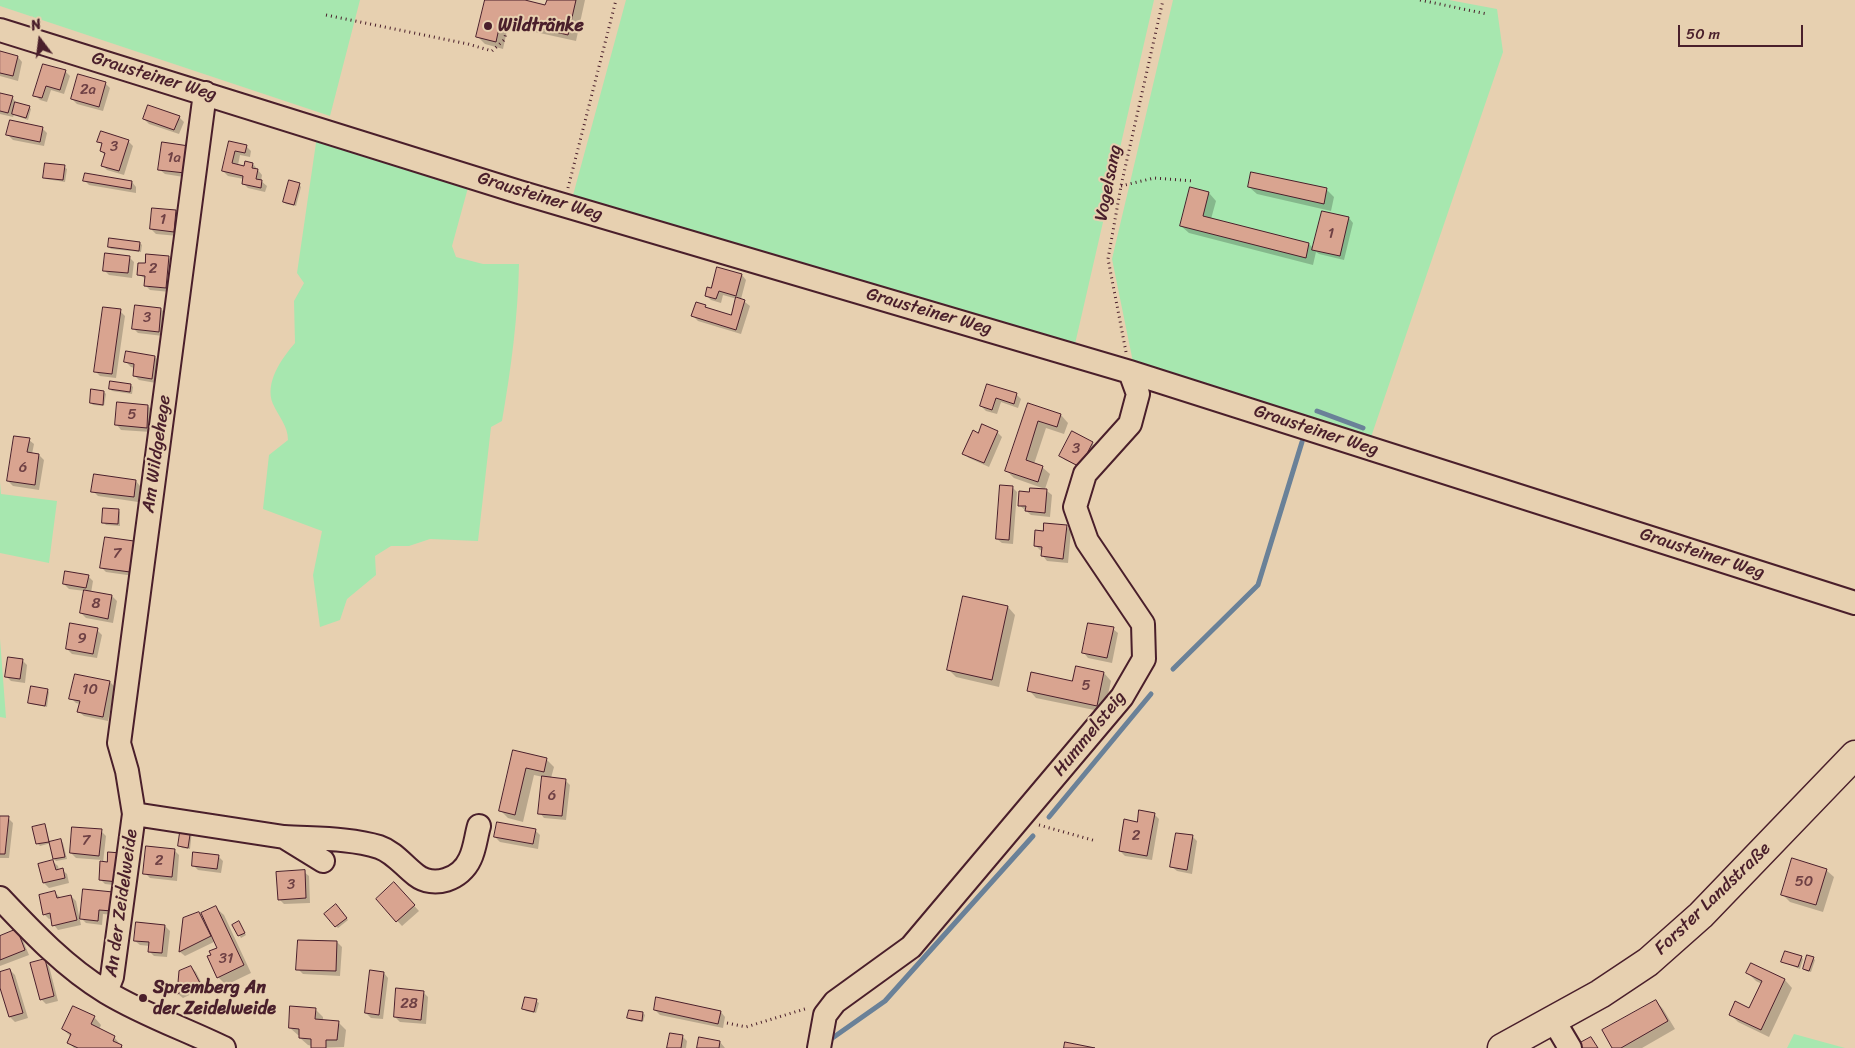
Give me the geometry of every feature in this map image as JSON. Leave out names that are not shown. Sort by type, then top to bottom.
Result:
[{"type":"main road","name":"Forster Landstraße","points":[[1502,1048],[1600,994],[1648,962],[1701,914],[1855,755]]},
{"type":"street","name":"Grausteiner Weg","points":[[0,30],[564,205],[1130,372],[1855,602]]},
{"type":"street","name":"Am Wildgehege","points":[[134,814],[127,771],[119,743],[205,93]]},
{"type":"street","name":"Hummelsteig","points":[[825,1015],[836,1002],[911,946],[1122,696],[1144,659],[1143,624],[1087,541],[1075,508],[1085,474],[1130,424],[1138,394],[1130,372]]},
{"type":"street","name":"An der Zeidelweide","points":[[106,992],[112,978],[134,814],[284,837],[359,843],[381,848],[402,862],[417,876],[440,882],[452,878],[470,860],[479,826]]},
{"type":"street","name":"An der Zeidelweide","points":[[284,837],[323,861]]},
{"type":"street","points":[[0,898],[57,956],[106,992],[160,1020],[224,1048]]},
{"type":"street","points":[[819,1048],[825,1015]]},
{"type":"street","points":[[1554,1021],[1570,1048]]},
{"type":"path","points":[[564,205],[616,0]]},
{"type":"path","name":"Vogelsang","points":[[1130,372],[1108,259],[1121,186],[1163,0]]},
{"type":"path","points":[[1420,0],[1487,14]]},
{"type":"path","points":[[326,15],[459,42],[492,51],[504,40],[507,30],[499,28]]},
{"type":"path","points":[[1121,186],[1154,178],[1194,181]]},
{"type":"path","points":[[1020,819],[1096,841]]},
{"type":"path","points":[[727,1023],[746,1027],[810,1007],[825,1015]]},
{"type":"green space","points":[[0,0],[360,0],[330,116],[0,6]]},
{"type":"green space","points":[[626,0],[1154,0],[1075,344],[765,252],[572,199]]},
{"type":"green space","points":[[1173,0],[1449,0],[1497,9],[1503,52],[1371,437],[1133,362],[1112,259]]},
{"type":"green space","points":[[317,136],[469,184],[452,246],[456,257],[483,264],[519,264],[516,323],[508,382],[502,421],[491,427],[478,541],[430,539],[409,546],[391,546],[375,556],[376,575],[347,599],[340,620],[320,627],[313,575],[322,531],[263,509],[269,455],[288,440],[285,426],[273,404],[271,388],[280,363],[295,343],[294,301],[304,283],[297,273]]},
{"type":"green space","points":[[0,482],[1,494],[57,501],[49,563],[0,553]]},
{"type":"green space","points":[[0,639],[6,718],[0,717]]},
{"type":"green space","points":[[1794,1034],[1845,1048],[1787,1048]]},
{"type":"building","points":[[485,0],[525,0],[545,5],[547,0],[576,0],[568,35],[501,19],[496,42],[476,37]]},
{"type":"building","points":[[0,51],[18,56],[13,76],[0,73]]},
{"type":"building","points":[[43,64],[66,70],[60,90],[46,86],[42,98],[33,96]]},
{"type":"building","points":[[78,74],[106,82],[99,107],[71,99]]},
{"type":"building","points":[[0,93],[13,96],[8,113],[0,111]]},
{"type":"building","points":[[15,102],[30,106],[26,118],[12,114]]},
{"type":"building","points":[[148,105],[180,116],[174,130],[143,119]]},
{"type":"building","points":[[10,120],[43,127],[40,142],[6,135]]},
{"type":"building","points":[[101,131],[129,140],[119,171],[101,166],[105,153],[100,151],[102,143],[97,142]]},
{"type":"building","points":[[229,141],[247,145],[245,153],[235,151],[232,163],[244,166],[245,161],[253,163],[252,168],[258,169],[256,179],[262,180],[261,188],[242,184],[243,176],[222,171]]},
{"type":"building","points":[[162,142],[189,146],[185,173],[158,170]]},
{"type":"building","points":[[45,163],[65,165],[63,180],[43,178]]},
{"type":"building","points":[[1251,172],[1327,188],[1324,204],[1248,187]]},
{"type":"building","points":[[85,173],[132,181],[131,189],[83,181]]},
{"type":"building","points":[[289,180],[300,183],[294,205],[283,202]]},
{"type":"building","points":[[1190,187],[1209,192],[1203,216],[1309,243],[1306,258],[1180,226]]},
{"type":"building","points":[[152,208],[176,210],[174,232],[150,229]]},
{"type":"building","points":[[1322,211],[1349,217],[1340,256],[1312,250]]},
{"type":"building","points":[[109,238],[140,242],[139,251],[108,247]]},
{"type":"building","points":[[105,253],[130,256],[128,273],[103,271]]},
{"type":"building","points":[[146,254],[169,256],[166,288],[144,286],[145,276],[137,275],[138,263],[145,263]]},
{"type":"building","points":[[717,267],[742,274],[736,296],[719,291],[716,299],[705,296],[707,287],[711,288]]},
{"type":"building","points":[[736,297],[745,300],[736,330],[691,316],[696,302],[706,305],[705,307],[731,315]]},
{"type":"building","points":[[135,305],[161,308],[159,332],[132,329]]},
{"type":"building","points":[[103,307],[121,309],[112,374],[94,372]]},
{"type":"building","points":[[126,351],[155,356],[152,379],[133,376],[134,364],[124,362]]},
{"type":"building","points":[[110,381],[131,384],[130,392],[109,389]]},
{"type":"building","points":[[987,384],[1017,393],[1014,404],[996,398],[992,410],[980,406]]},
{"type":"building","points":[[91,389],[104,391],[103,405],[90,403]]},
{"type":"building","points":[[117,402],[148,405],[147,428],[115,425]]},
{"type":"building","points":[[1028,403],[1061,414],[1057,427],[1038,421],[1026,460],[1043,466],[1038,482],[1005,471]]},
{"type":"building","points":[[982,424],[998,431],[984,463],[962,454],[973,430],[978,433]]},
{"type":"building","points":[[1072,431],[1093,442],[1080,467],[1059,456]]},
{"type":"building","points":[[14,436],[30,438],[27,452],[39,454],[35,485],[7,481]]},
{"type":"building","points":[[94,474],[136,480],[134,497],[91,492]]},
{"type":"building","points":[[1000,485],[1013,486],[1009,540],[996,539]]},
{"type":"building","points":[[1030,488],[1047,489],[1045,513],[1025,511],[1026,506],[1018,506],[1019,491],[1029,492]]},
{"type":"building","points":[[103,508],[119,509],[118,524],[102,523]]},
{"type":"building","points":[[1044,523],[1067,525],[1063,559],[1041,556],[1042,547],[1034,546],[1035,530],[1043,531]]},
{"type":"building","points":[[105,537],[134,541],[130,572],[100,568]]},
{"type":"building","points":[[65,571],[89,575],[86,588],[63,584]]},
{"type":"building","points":[[84,590],[112,595],[108,619],[80,613]]},
{"type":"building","points":[[963,596],[1008,606],[992,680],[947,670]]},
{"type":"building","points":[[70,623],[98,628],[93,654],[66,649]]},
{"type":"building","points":[[1088,623],[1114,627],[1107,658],[1082,653]]},
{"type":"building","points":[[8,657],[23,659],[20,679],[5,677]]},
{"type":"building","points":[[1076,666],[1104,672],[1097,706],[1027,691],[1031,672],[1072,681]]},
{"type":"building","points":[[75,674],[110,681],[103,717],[77,712],[80,701],[69,699]]},
{"type":"building","points":[[31,686],[48,689],[45,706],[28,703]]},
{"type":"building","points":[[513,750],[547,758],[544,772],[526,768],[515,815],[499,811]]},
{"type":"building","points":[[542,776],[566,779],[562,816],[538,814]]},
{"type":"building","points":[[1139,810],[1155,813],[1147,856],[1119,851],[1124,819],[1137,822]]},
{"type":"building","points":[[0,816],[9,816],[5,854],[0,854]]},
{"type":"building","points":[[497,822],[536,829],[533,844],[494,837]]},
{"type":"building","points":[[45,824],[49,842],[36,844],[32,827]]},
{"type":"building","points":[[181,826],[191,828],[188,848],[178,846]]},
{"type":"building","points":[[72,827],[102,829],[99,856],[70,853]]},
{"type":"building","points":[[1176,833],[1193,835],[1187,870],[1170,867]]},
{"type":"building","points":[[61,839],[65,857],[53,859],[49,842]]},
{"type":"building","points":[[146,846],[175,849],[172,877],[143,874]]},
{"type":"building","points":[[108,852],[121,853],[118,882],[99,880],[100,861],[107,862]]},
{"type":"building","points":[[193,852],[219,855],[217,869],[192,866]]},
{"type":"building","points":[[1792,858],[1827,869],[1816,905],[1781,895]]},
{"type":"building","points":[[53,860],[56,870],[63,868],[65,878],[43,883],[38,864]]},
{"type":"building","points":[[305,870],[306,898],[278,900],[276,872]]},
{"type":"building","points":[[394,882],[415,905],[396,922],[376,899]]},
{"type":"building","points":[[83,889],[113,892],[112,911],[99,910],[98,921],[80,919]]},
{"type":"building","points":[[55,891],[57,898],[71,895],[77,920],[52,926],[50,913],[43,915],[39,895]]},
{"type":"building","points":[[336,904],[347,918],[335,927],[324,914]]},
{"type":"building","points":[[216,906],[244,965],[217,978],[207,956],[211,955],[209,951],[217,948],[201,913]]},
{"type":"building","points":[[199,912],[211,936],[179,952],[183,918]]},
{"type":"building","points":[[239,921],[245,933],[238,936],[232,925]]},
{"type":"building","points":[[136,922],[165,925],[162,953],[148,952],[149,942],[134,941]]},
{"type":"building","points":[[17,929],[25,950],[0,960],[0,936]]},
{"type":"building","points":[[298,940],[337,941],[336,971],[296,970]]},
{"type":"building","points":[[1785,951],[1802,956],[1798,967],[1781,962]]},
{"type":"building","points":[[1807,955],[1814,957],[1809,971],[1803,969]]},
{"type":"building","points":[[45,959],[54,996],[40,1000],[30,963]]},
{"type":"building","points":[[1751,963],[1785,979],[1761,1030],[1729,1015],[1735,1001],[1749,1008],[1762,981],[1746,973]]},
{"type":"building","points":[[191,966],[200,983],[177,994],[179,971]]},
{"type":"building","points":[[10,969],[23,1013],[9,1017],[0,988],[0,972]]},
{"type":"building","points":[[370,970],[384,972],[379,1015],[365,1013]]},
{"type":"building","points":[[396,988],[424,991],[421,1020],[394,1017]]},
{"type":"building","points":[[525,997],[537,999],[534,1012],[522,1009]]},
{"type":"building","points":[[656,997],[721,1011],[718,1024],[654,1010]]},
{"type":"building","points":[[1656,1000],[1668,1021],[1621,1048],[1612,1048],[1602,1030]]},
{"type":"building","points":[[73,1006],[95,1016],[91,1024],[115,1036],[113,1041],[122,1045],[121,1048],[78,1048],[67,1043],[71,1034],[62,1029]]},
{"type":"building","points":[[290,1006],[316,1008],[315,1019],[339,1021],[337,1040],[326,1040],[326,1048],[311,1048],[311,1039],[299,1038],[299,1029],[289,1028]]},
{"type":"building","points":[[629,1010],[643,1012],[642,1021],[627,1018]]},
{"type":"building","points":[[670,1033],[683,1035],[681,1048],[667,1048]]},
{"type":"building","points":[[699,1037],[720,1041],[719,1048],[697,1048]]},
{"type":"building","points":[[1591,1037],[1598,1048],[1582,1048],[1580,1043]]},
{"type":"building","points":[[1065,1042],[1095,1048],[1064,1048]]},
{"type":"waterway","points":[[1317,411],[1363,428]]},
{"type":"waterway","points":[[1173,669],[1258,585],[1302,442]]},
{"type":"waterway","points":[[1049,817],[1151,694]]},
{"type":"waterway","points":[[831,1039],[885,1001],[1033,836]]},
{"type":"place","name":"Wildtränke","points":[[488,26]]},
{"type":"place","name":"Spremberg An der Zeidelweide","points":[[143,998]]}]
